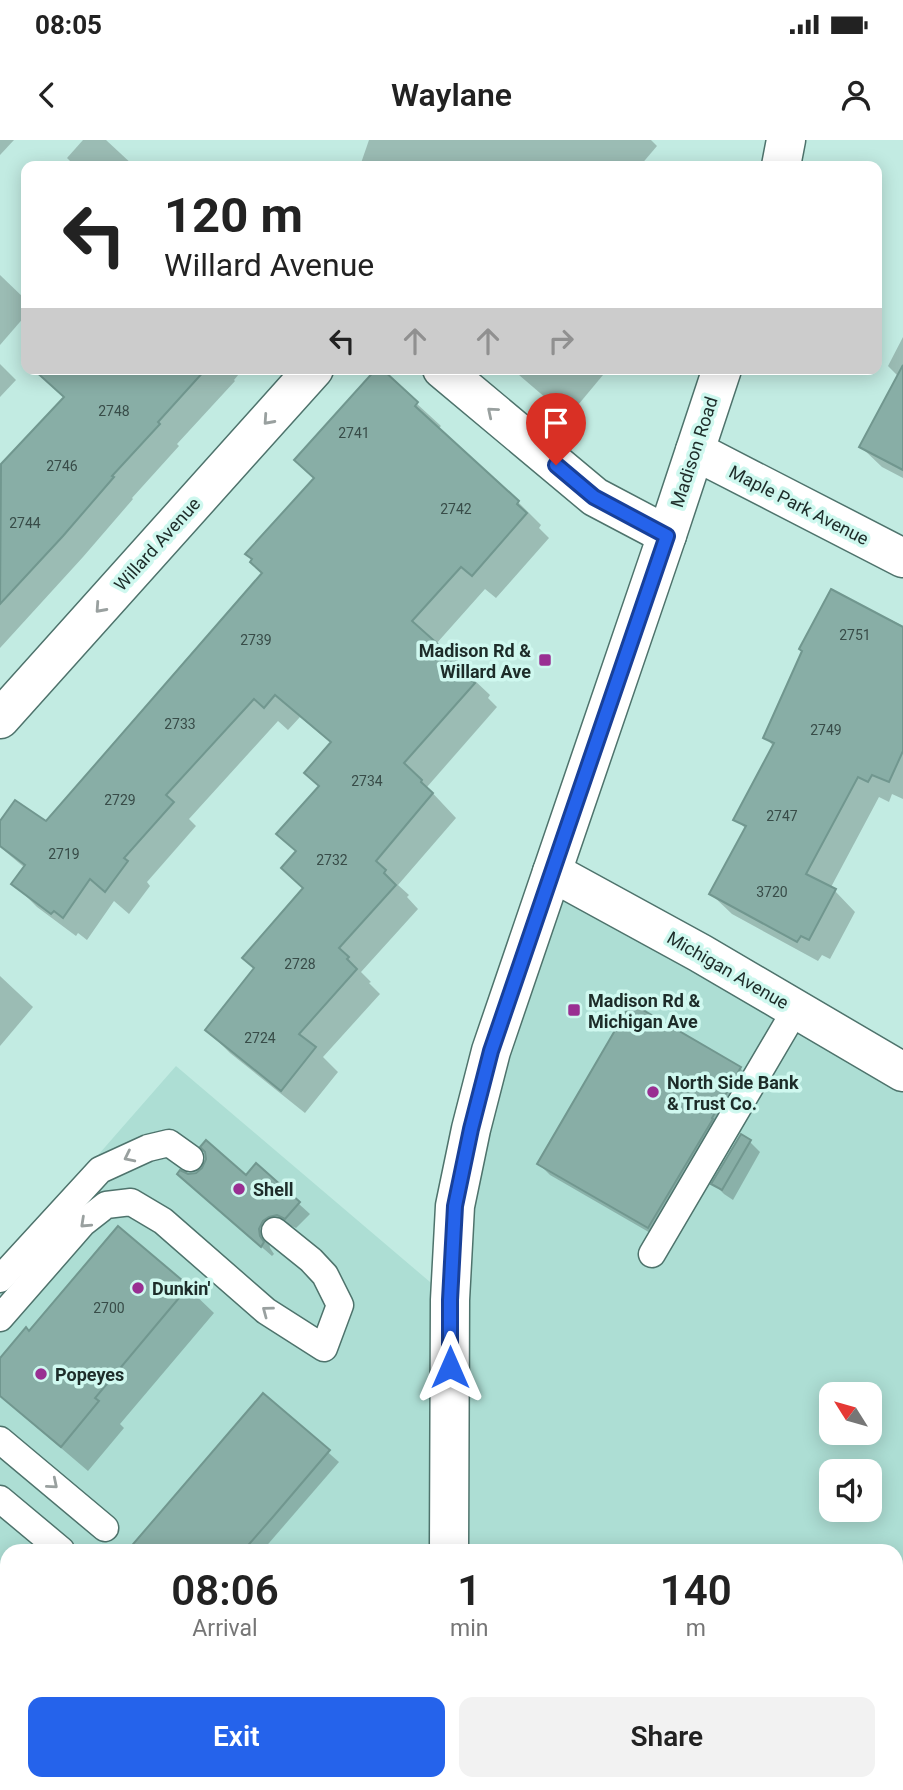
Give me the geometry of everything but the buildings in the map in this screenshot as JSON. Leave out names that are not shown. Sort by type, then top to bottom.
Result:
[{"type":"street","points":[[782,161],[786,140]]},
{"type":"street","name":"Willard Avenue","points":[[0,719],[309,375]]},
{"type":"street","points":[[449,375],[594,497],[667,536]]},
{"type":"street","name":"Madison Road","points":[[449,1544],[450,1300],[455,1206],[471,1129],[491,1051],[720,375]]},
{"type":"street","name":"Maple Park Avenue","points":[[695,450],[903,558]]},
{"type":"street","name":"Michigan Avenue","points":[[552,872],[700,953],[903,1072]]},
{"type":"lane","points":[[652,1254],[796,1009]]},
{"type":"lane","points":[[0,1279],[100,1170],[148,1148],[169,1143],[190,1158]]},
{"type":"lane","points":[[0,1318],[83,1223],[106,1205],[131,1202],[163,1221],[266,1311],[324,1348],[340,1305],[325,1275],[275,1231]]},
{"type":"lane","points":[[0,1440],[105,1528]]},
{"type":"lane","points":[[0,1499],[54,1544]]},
{"type":"shaded area","points":[[552,872],[903,1072],[903,1544],[0,1544],[0,1267],[176,1066],[450,1299],[455,1206]]},
{"type":"place","name":"Madison Rd & Willard Ave","points":[[545,660]]},
{"type":"place","name":"Madison Rd & Michigan Ave","points":[[574,1010]]},
{"type":"place","name":"North Side Bank & Trust Co.","points":[[653,1092]]},
{"type":"place","name":"Shell","points":[[239,1189]]},
{"type":"place","name":"Dunkin'","points":[[138,1288]]},
{"type":"place","name":"Popeyes","points":[[41,1374]]},
{"type":"route","points":[[450,1367],[455,1206],[484,1077],[667,536],[594,497],[556,465]]}]
